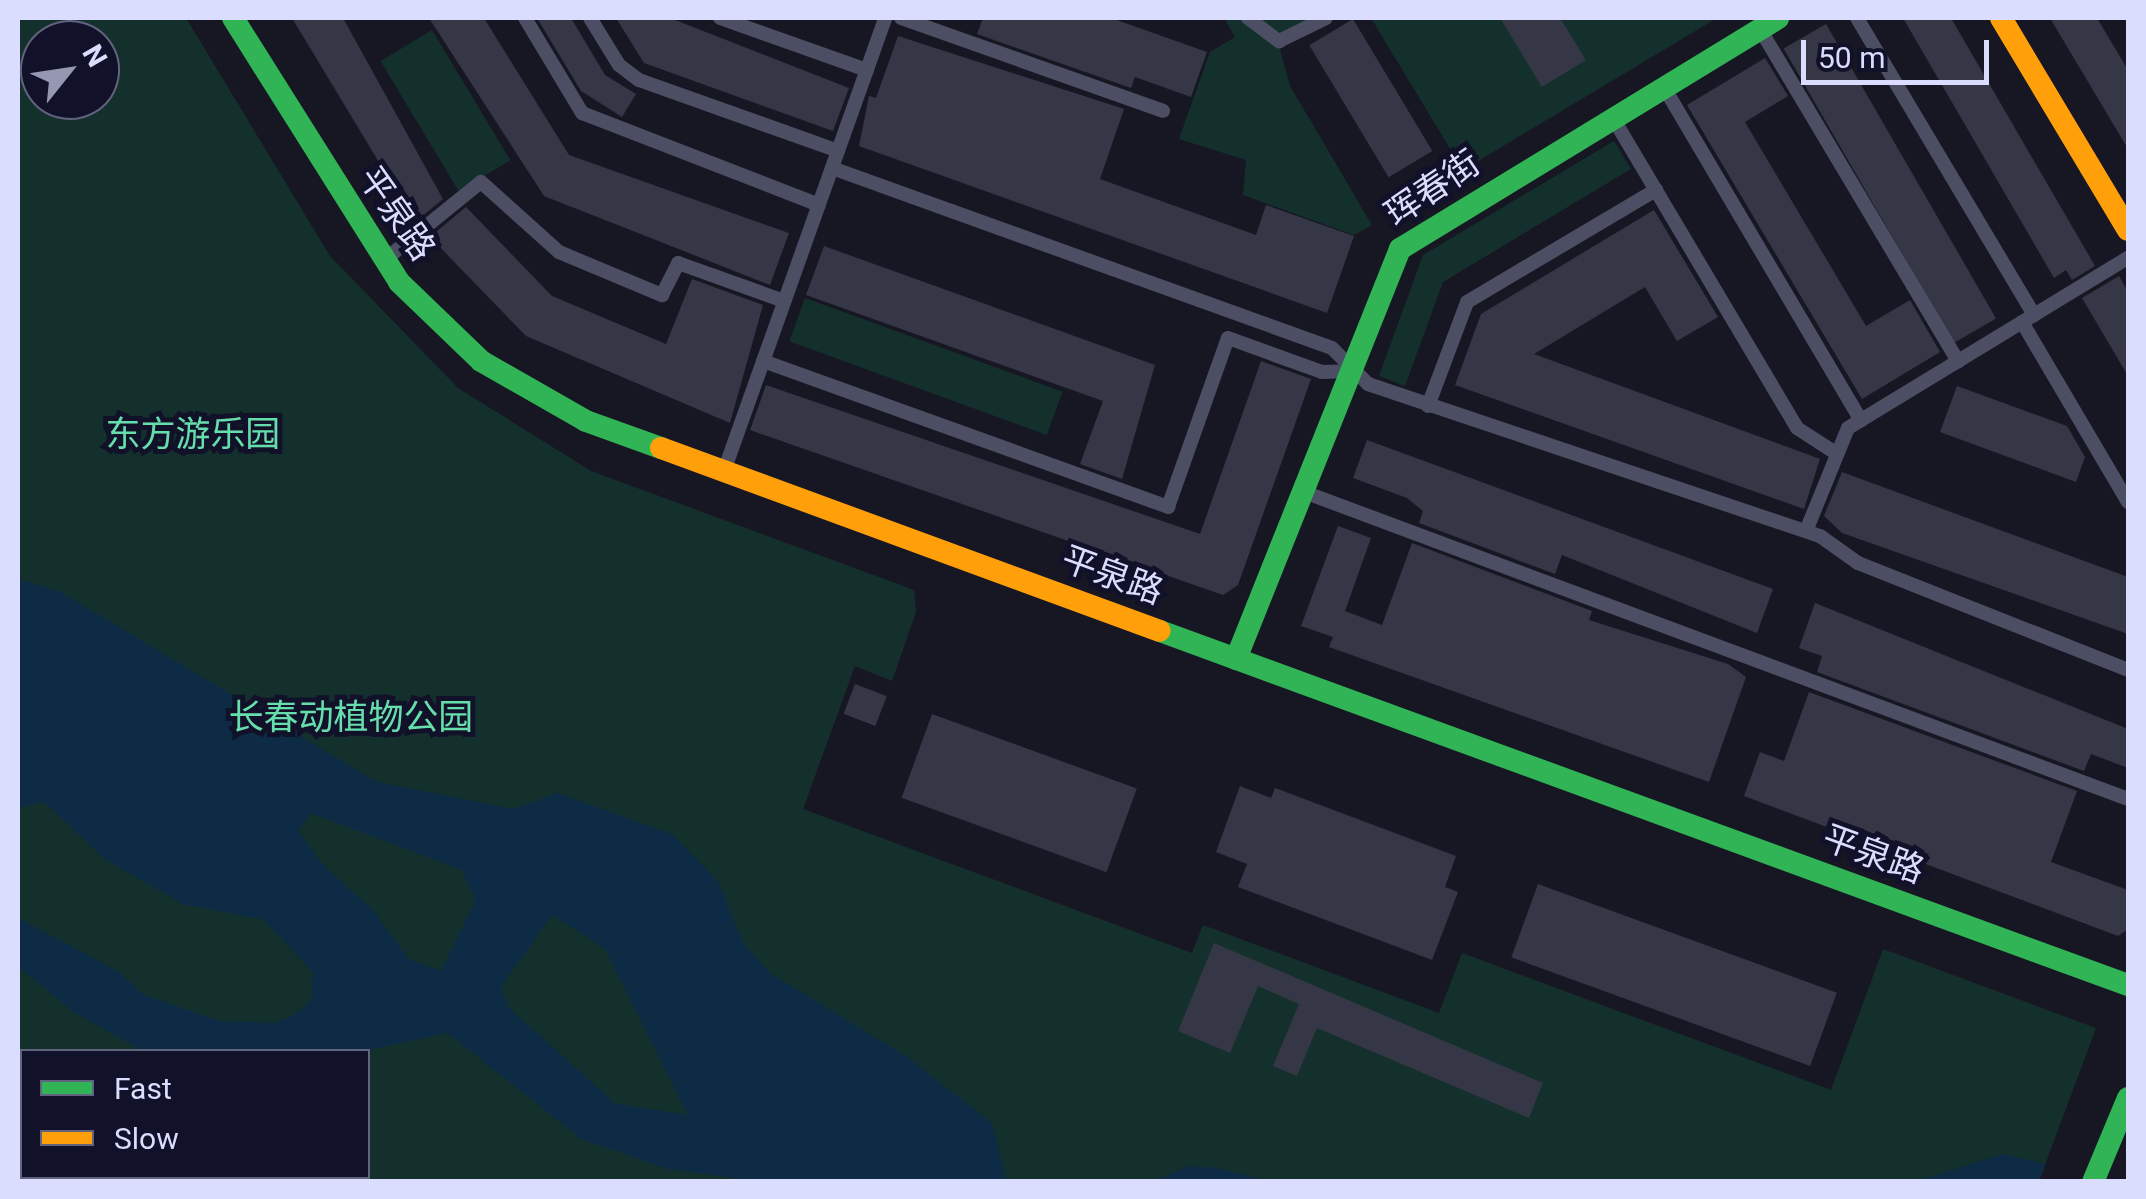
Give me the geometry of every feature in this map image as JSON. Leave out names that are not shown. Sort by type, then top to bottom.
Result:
[{"type":"street","name":"平泉路","points":[[233,18],[383,261],[440,324],[528,391],[724,472],[2128,986]]},
{"type":"street","points":[[2001,18],[2128,230]]},
{"type":"street","name":"珲春街","points":[[1236,659],[1347,371],[1400,249],[1769,23]]},
{"type":"street","points":[[2093,1182],[2128,1098]]},
{"type":"lane","points":[[525,18],[582,112],[819,205]]},
{"type":"lane","points":[[590,18],[619,66],[639,80],[838,151]]},
{"type":"lane","points":[[720,18],[867,70]]},
{"type":"lane","points":[[724,472],[885,18]]},
{"type":"lane","points":[[901,18],[1162,111]]},
{"type":"lane","points":[[1248,18],[1279,40],[1326,18]]},
{"type":"lane","points":[[1857,18],[2128,502]]},
{"type":"lane","points":[[1769,23],[1958,361]]},
{"type":"lane","points":[[1664,87],[1861,420]]},
{"type":"lane","points":[[1612,118],[1797,428],[1834,452]]},
{"type":"lane","points":[[832,168],[1332,348],[1347,371]]},
{"type":"lane","points":[[383,261],[481,182],[559,252],[662,295],[678,263],[784,301]]},
{"type":"lane","points":[[1428,406],[1468,302],[1656,190]]},
{"type":"lane","points":[[1806,531],[1834,452],[1861,420],[2128,258]]},
{"type":"lane","points":[[763,361],[1168,506],[1228,338],[1322,372],[1347,371],[1428,406],[1806,531],[1858,563],[2128,670]]},
{"type":"lane","points":[[1302,491],[2128,799]]},
{"type":"green space","name":"长春动植物公园","points":[[18,18],[186,18],[330,256],[458,388],[591,471],[914,590],[916,612],[892,681],[855,666],[803,809],[1192,953],[1203,925],[1439,1013],[1462,953],[1831,1090],[1883,949],[2096,1028],[2039,1181],[18,1181]]},
{"type":"green space","points":[[1224,18],[1241,18],[1279,46],[1290,86],[1372,225],[1354,235],[1243,195],[1246,160],[1179,139],[1210,52],[1235,37]]},
{"type":"green space","points":[[1255,18],[1314,18],[1278,35]]},
{"type":"green space","points":[[1371,18],[1717,18],[1463,170]]},
{"type":"green space","points":[[432,30],[510,160],[459,191],[381,61]]},
{"type":"green space","points":[[1614,141],[1631,169],[1443,282],[1405,386],[1379,376],[1423,255]]},
{"type":"green space","points":[[805,298],[1062,392],[1047,435],[789,341]]},
{"type":"water","points":[[18,579],[61,592],[377,782],[514,809],[557,793],[672,834],[718,881],[743,943],[770,973],[907,1057],[992,1123],[1007,1181],[765,1182],[668,1169],[581,1139],[448,1033],[370,1050],[139,1049],[73,1012],[18,966],[18,918],[118,971],[144,995],[220,1021],[275,1023],[294,1015],[311,1001],[313,972],[264,920],[183,904],[105,859],[44,802],[18,808]],"holes":[[[311,813],[462,870],[475,901],[441,971],[408,959],[374,911],[325,867],[298,831]],[[552,915],[605,949],[688,1115],[616,1104],[509,1008],[501,987]]]},
{"type":"water","points":[[2003,1154],[2046,1164],[2039,1181],[1917,1181]]},
{"type":"water","points":[[1189,1166],[1216,1168],[1269,1181],[1154,1181]]},
{"type":"building","points":[[292,18],[343,18],[443,199],[415,222]]},
{"type":"building","points":[[429,18],[484,18],[569,155],[789,233],[770,285],[544,196]]},
{"type":"building","points":[[537,18],[571,18],[605,75],[636,94],[622,117],[581,91]]},
{"type":"building","points":[[616,18],[670,18],[849,88],[833,131],[644,63]]},
{"type":"building","points":[[983,18],[1111,18],[1207,52],[1191,97],[1135,77],[1131,88],[977,34]]},
{"type":"building","points":[[1500,18],[1560,18],[1586,60],[1542,87]]},
{"type":"building","points":[[1903,18],[1951,18],[2095,266],[2072,280],[2066,270],[2054,278]]},
{"type":"building","points":[[2050,18],[2097,18],[2128,70],[2128,149]]},
{"type":"building","points":[[1353,19],[1432,151],[1389,177],[1309,45]]},
{"type":"building","points":[[1826,24],[1996,318],[1954,343],[1784,48]]},
{"type":"building","points":[[898,36],[1124,109],[1100,179],[1256,235],[1266,205],[1354,236],[1327,313],[859,146],[869,96],[876,98]]},
{"type":"building","points":[[1765,58],[1788,96],[1745,122],[1866,326],[1910,300],[1940,352],[1862,399],[1687,105]]},
{"type":"building","points":[[466,207],[552,296],[666,344],[692,279],[763,305],[730,423],[526,336],[430,237]]},
{"type":"building","points":[[1654,210],[1718,317],[1677,341],[1645,287],[1534,354],[1820,459],[1804,509],[1455,385],[1481,314]]},
{"type":"building","points":[[824,246],[1155,365],[1122,479],[1080,464],[1103,401],[806,295]]},
{"type":"building","points":[[2119,276],[2128,292],[2128,376],[2082,298]]},
{"type":"building","points":[[1261,361],[1311,379],[1238,585],[1223,595],[750,430],[766,385],[1200,534]]},
{"type":"building","points":[[1957,386],[2067,426],[2085,457],[2076,482],[1940,432]]},
{"type":"building","points":[[1367,440],[1773,589],[1757,633],[1562,555],[1555,574],[1419,523],[1423,511],[1407,498],[1353,478]]},
{"type":"building","points":[[1842,472],[2128,577],[2128,634],[1842,533],[1824,516]]},
{"type":"building","points":[[1338,526],[1371,538],[1345,611],[1382,625],[1412,543],[1592,611],[1589,620],[1728,664],[1746,677],[1709,782],[1329,647],[1333,637],[1301,626]]},
{"type":"building","points":[[1815,603],[2128,729],[2128,768],[2091,754],[2084,771],[1817,672],[1822,656],[1799,648]]},
{"type":"building","points":[[855,684],[887,696],[875,726],[844,714]]},
{"type":"building","points":[[1809,692],[2077,791],[2051,862],[2128,890],[2128,929],[2118,936],[1744,796],[1760,752],[1784,761]]},
{"type":"building","points":[[932,714],[1137,789],[1106,872],[902,798]]},
{"type":"building","points":[[1240,786],[1271,798],[1275,788],[1456,856],[1445,887],[1458,892],[1432,960],[1238,887],[1247,864],[1216,852]]},
{"type":"building","points":[[1538,884],[1837,993],[1810,1066],[1511,957]]},
{"type":"building","points":[[1214,943],[1543,1083],[1529,1118],[1317,1028],[1297,1076],[1273,1066],[1299,1004],[1258,986],[1230,1053],[1178,1031]]},
{"type":"traffic: fast","points":[[233,18],[399,282],[481,361],[586,421],[661,448]]},
{"type":"traffic: fast","points":[[1236,659],[1400,249],[1778,18]]},
{"type":"traffic: fast","points":[[1160,631],[2128,985]]},
{"type":"traffic: fast","points":[[2093,1182],[2128,1098]]},
{"type":"traffic: slow","points":[[2001,18],[2128,230]]},
{"type":"traffic: slow","points":[[661,448],[1160,631]]},
{"type":"park label","name":"东方游乐园","points":[[193,435]]}]
